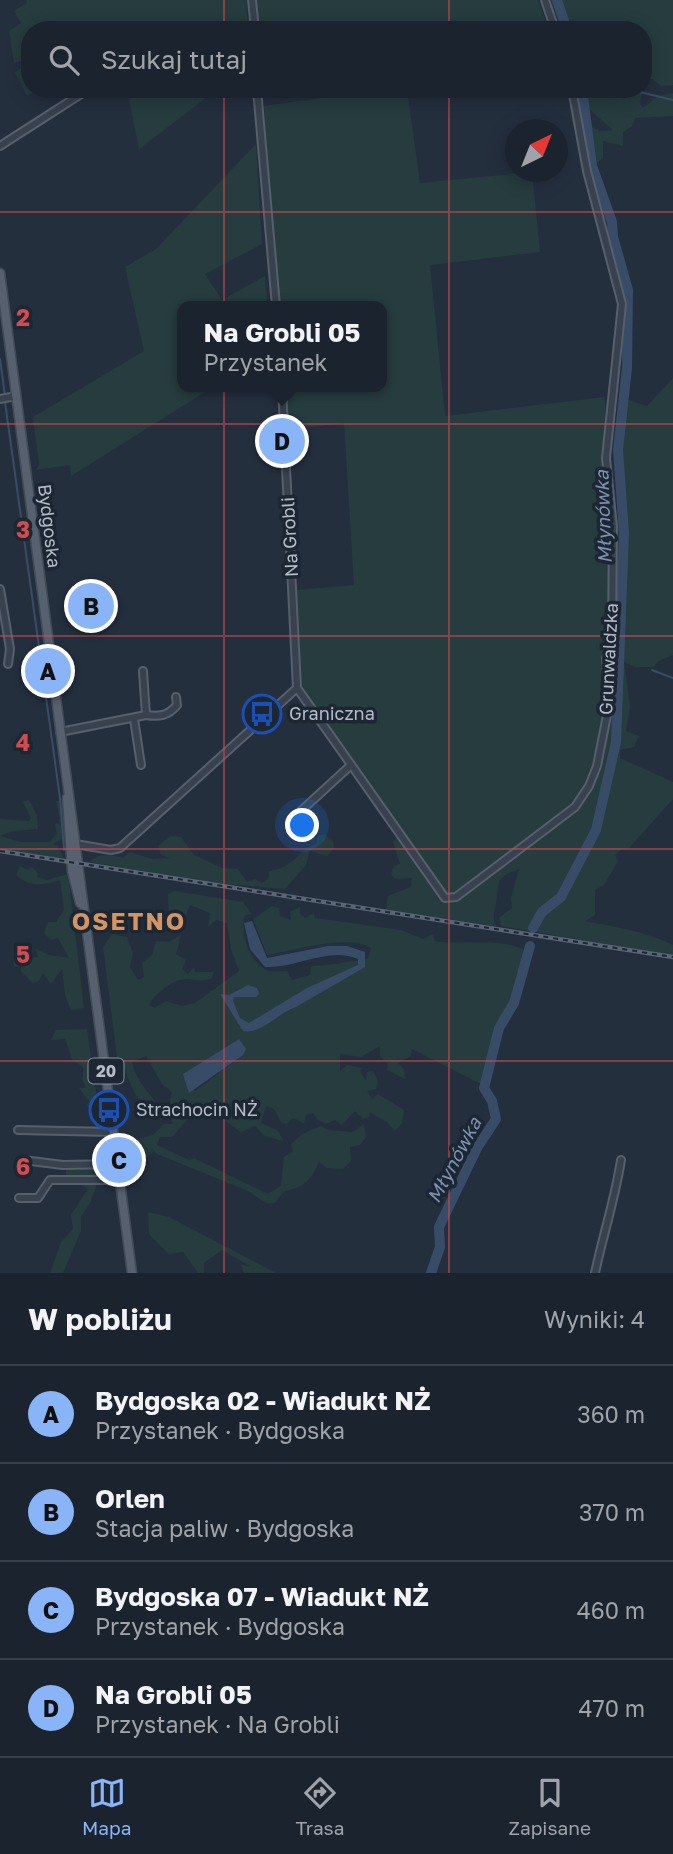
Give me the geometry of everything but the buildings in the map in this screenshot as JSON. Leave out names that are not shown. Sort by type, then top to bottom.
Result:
[{"type":"main road","name":"Bydgoska","points":[[0,273],[60,732],[72,871],[88,940]]},
{"type":"main road","name":"Bydgoska","points":[[66,782],[78,846],[132,1273]]},
{"type":"street","points":[[252,0],[254,21]]},
{"type":"street","points":[[545,0],[552,21]]},
{"type":"street","points":[[0,146],[75,98]]},
{"type":"street","points":[[258,98],[276,301]]},
{"type":"street","name":"Grunwaldzka","points":[[351,765],[439,893],[450,900],[575,807],[589,786],[605,731],[609,705],[606,659],[612,632],[613,527],[606,458],[622,304],[587,171],[574,98]]},
{"type":"street","name":"Na Grobli","points":[[282,392],[297,688]]},
{"type":"street","points":[[0,399],[16,396]]},
{"type":"street","points":[[0,589],[10,649],[8,664]]},
{"type":"street","points":[[142,671],[146,715]]},
{"type":"street","points":[[69,836],[78,846],[111,850],[120,848],[297,688],[351,765],[290,821]]},
{"type":"street","points":[[60,732],[146,715],[171,713],[177,705],[176,698]]},
{"type":"street","points":[[134,719],[141,765]]},
{"type":"street","points":[[18,1130],[113,1132]]},
{"type":"street","points":[[23,1160],[63,1165],[118,1164]]},
{"type":"street","points":[[595,1273],[608,1215],[614,1204],[621,1160]]},
{"type":"street","points":[[19,1198],[38,1198],[50,1180],[59,1178],[120,1180]]},
{"type":"green space","points":[[26,0],[246,0],[247,21],[21,23],[14,11],[27,3]]},
{"type":"green space","points":[[257,0],[538,0],[546,21],[258,21]]},
{"type":"green space","points":[[548,0],[673,0],[673,85],[661,86],[652,79],[652,21],[556,21]]},
{"type":"green space","points":[[21,23],[21,63],[14,63],[9,31]]},
{"type":"green space","points":[[21,68],[21,84],[15,72]]},
{"type":"green space","points":[[673,93],[673,116],[635,118],[632,126],[623,132],[623,146],[603,141],[603,158],[594,165],[585,124],[601,131],[613,130],[580,98],[641,98],[643,108],[658,96]]},
{"type":"green space","points":[[129,98],[206,98],[139,149]]},
{"type":"green space","points":[[321,98],[408,98],[420,183],[505,175],[505,182],[533,182],[540,252],[430,265],[445,416],[605,397],[607,526],[619,518],[615,444],[619,397],[647,406],[673,378],[673,655],[658,661],[654,667],[635,667],[624,662],[630,707],[626,731],[639,736],[634,747],[620,750],[620,758],[673,782],[673,799],[629,848],[622,849],[615,855],[618,861],[604,885],[595,890],[595,915],[585,921],[652,936],[673,945],[673,956],[501,926],[499,918],[512,908],[511,898],[519,869],[505,875],[500,881],[494,915],[496,926],[386,910],[388,896],[411,887],[412,878],[395,879],[391,874],[394,866],[400,864],[393,842],[398,835],[425,864],[301,686],[297,590],[354,585],[344,423],[285,430],[282,392],[387,392],[387,301],[277,301],[264,106]]},
{"type":"green space","points":[[256,144],[262,244],[205,274],[222,300],[265,276],[267,301],[177,301],[177,392],[205,392],[71,476],[70,465],[36,470],[39,464],[33,417],[144,351],[125,267],[156,249]]},
{"type":"green space","points":[[29,800],[37,816],[38,829],[13,831],[0,836],[0,819],[29,821],[31,818],[23,802]]},
{"type":"green space","points":[[56,801],[63,801],[67,847],[62,839],[53,844],[58,846],[64,859],[0,849],[0,836],[20,842],[50,842],[57,833],[55,825],[61,825]]},
{"type":"green space","points":[[324,834],[333,841],[334,848],[327,856],[310,851],[306,865],[285,889],[205,882],[90,862],[101,856],[123,858],[130,852],[152,859],[170,858],[161,855],[158,846],[170,836],[181,837],[194,855],[222,868],[238,869],[247,882],[255,879],[262,883],[268,879],[269,871],[291,862],[316,844],[318,836]]},
{"type":"green space","points":[[20,866],[28,870],[32,867],[38,873],[37,877],[47,880],[68,874],[84,1008],[71,1010],[65,995],[62,969],[51,984],[43,973],[39,981],[33,983],[21,971],[21,966],[14,967],[13,959],[38,957],[36,949],[49,955],[69,958],[58,938],[51,940],[44,933],[48,922],[56,922],[64,910],[60,880],[42,884],[26,882],[16,875]]},
{"type":"green space","points":[[175,891],[243,902],[252,914],[245,915],[244,922],[245,939],[251,955],[269,971],[287,971],[292,980],[310,975],[311,966],[368,958],[371,948],[349,942],[267,955],[253,919],[272,906],[279,908],[280,916],[291,920],[290,912],[300,907],[300,914],[305,918],[314,913],[315,918],[401,930],[423,939],[433,934],[435,941],[511,945],[531,955],[529,969],[521,993],[495,1045],[491,1043],[481,1084],[412,1049],[411,1056],[398,1063],[404,1069],[405,1079],[387,1070],[388,1064],[380,1056],[380,1046],[361,1057],[340,1054],[340,1071],[347,1065],[362,1068],[360,1071],[366,1080],[367,1072],[373,1071],[378,1081],[376,1089],[367,1091],[372,1099],[378,1094],[404,1110],[402,1123],[395,1131],[388,1123],[370,1112],[369,1117],[363,1119],[355,1111],[342,1125],[335,1120],[326,1124],[318,1120],[313,1113],[306,1115],[304,1123],[293,1118],[286,1124],[281,1122],[274,1109],[266,1106],[261,1123],[277,1130],[284,1141],[265,1136],[255,1126],[241,1132],[201,1104],[172,1137],[160,1137],[157,1145],[189,1160],[194,1158],[268,1194],[281,1186],[284,1157],[293,1151],[291,1144],[302,1134],[321,1126],[328,1130],[353,1132],[364,1124],[366,1137],[360,1145],[350,1147],[351,1161],[343,1169],[327,1168],[319,1162],[306,1182],[297,1188],[284,1191],[275,1203],[266,1203],[248,1191],[157,1154],[151,1148],[153,1152],[135,1168],[131,1160],[131,1141],[153,1135],[164,1124],[173,1124],[168,1111],[172,1092],[162,1084],[146,1056],[132,1062],[134,1069],[140,1082],[162,1111],[155,1116],[143,1106],[122,1062],[120,1067],[123,1079],[120,1081],[103,947],[112,934],[127,937],[133,953],[130,967],[138,980],[144,977],[142,963],[152,955],[156,941],[169,942],[181,935],[176,954],[186,960],[182,969],[188,974],[194,967],[195,972],[214,972],[212,978],[201,981],[185,979],[170,985],[151,1001],[149,1005],[155,1008],[166,1001],[182,1006],[195,1003],[239,971],[231,949],[227,923],[216,920],[208,927],[210,913],[190,905],[182,927],[174,930],[169,926],[168,894]],"holes":[[[239,1039],[243,1055],[195,1091],[184,1074]]]},
{"type":"green space","points":[[87,1029],[101,1129],[91,1119],[95,1115],[79,1088],[86,1088],[82,1079],[84,1068],[72,1059],[65,1039],[51,1040],[56,1030]]},
{"type":"green space","points":[[105,1160],[107,1170],[99,1178],[91,1201],[81,1217],[81,1231],[63,1273],[50,1273],[61,1242],[73,1229],[71,1215],[88,1189],[66,1176],[66,1162]]},
{"type":"green space","points":[[148,1212],[169,1217],[276,1273],[244,1273],[241,1265],[250,1266],[222,1250],[204,1263],[204,1273],[198,1273],[183,1252],[169,1254],[149,1234]]},
{"type":"water","points":[[252,921],[267,958],[328,946],[347,946],[365,952],[365,967],[256,1030],[243,1031],[220,994],[229,995],[248,985],[257,988],[259,994],[256,997],[234,997],[233,1001],[240,1018],[249,1023],[307,988],[358,965],[358,959],[335,955],[265,967],[250,949],[244,923]]},
{"type":"water","points":[[239,1039],[246,1049],[243,1055],[189,1093],[183,1074]]},
{"type":"waterway","name":"Młynówka","points":[[557,0],[564,21]]},
{"type":"waterway","points":[[652,95],[673,100]]},
{"type":"waterway","name":"Młynówka","points":[[533,928],[542,912],[561,897],[596,830],[616,742],[624,533],[618,450],[627,368],[628,290],[613,237],[612,222],[592,166],[583,98]]},
{"type":"waterway","points":[[0,359],[5,396]]},
{"type":"waterway","points":[[5,402],[60,798],[64,850]]},
{"type":"waterway","points":[[652,670],[673,678]]},
{"type":"waterway","name":"Młynówka","points":[[431,1273],[440,1247],[439,1227],[477,1148],[496,1119],[492,1101],[484,1088],[499,1028],[514,1003],[530,946]]},
{"type":"railway","points":[[0,851],[673,957]]},
{"type":"place","name":"Na Grobli 05","points":[[282,441]]},
{"type":"place","name":"Orlen","points":[[91,606]]},
{"type":"place","name":"Bydgoska 02 - Wiadukt NŻ","points":[[48,671]]},
{"type":"place","name":"Graniczna","points":[[262,714]]},
{"type":"place","name":"Strachocin NŻ","points":[[109,1110]]},
{"type":"place","name":"Bydgoska 07 - Wiadukt NŻ","points":[[119,1160]]},
{"type":"district","name":"OSETNO","points":[[129,922]]}]
